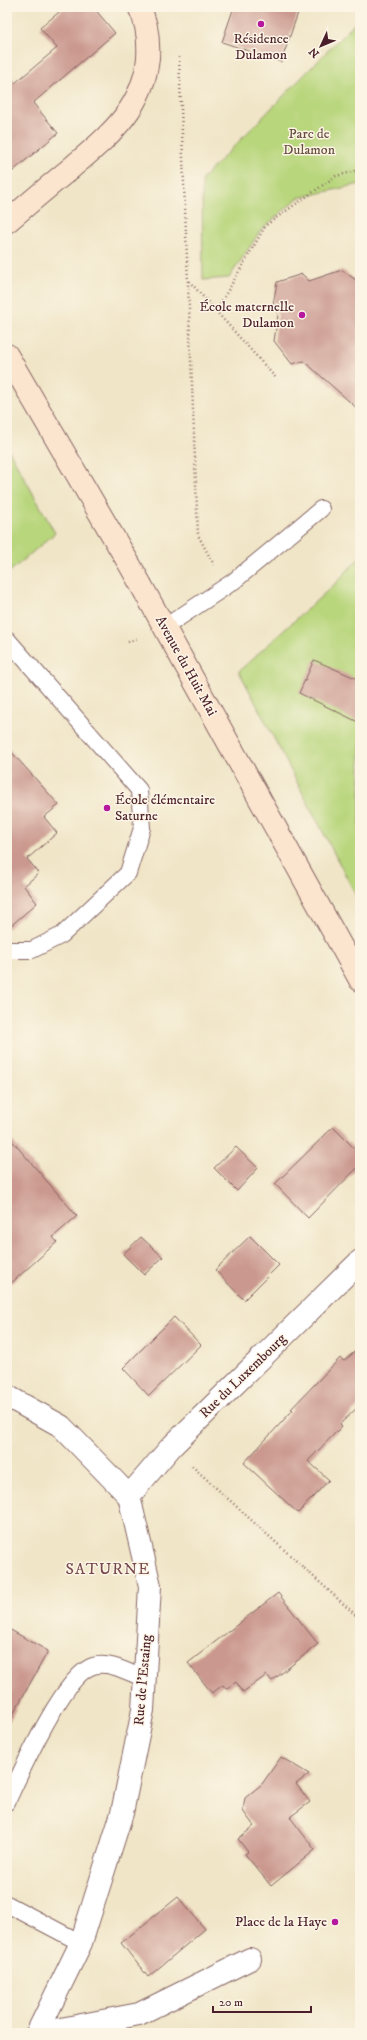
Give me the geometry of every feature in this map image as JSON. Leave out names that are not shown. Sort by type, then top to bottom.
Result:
[{"type":"main road","points":[[7,222],[109,135],[130,111],[145,78],[149,48],[146,28],[139,7]]},
{"type":"main road","name":"Avenue du Huit Mai","points":[[7,355],[165,628],[360,980]]},
{"type":"street","name":"Rue du Luxembourg","points":[[129,1496],[171,1447],[360,1261]]},
{"type":"street","points":[[7,1396],[61,1426],[129,1496]]},
{"type":"street","name":"Rue de l'Estaing","points":[[39,2033],[81,1943],[122,1813],[143,1710],[150,1586],[129,1496]]},
{"type":"street","points":[[39,2033],[139,2014],[250,1959]]},
{"type":"lane","points":[[165,628],[227,586],[321,509]]},
{"type":"lane","points":[[7,639],[139,790],[142,828],[128,873],[62,935],[32,950],[7,950]]},
{"type":"lane","points":[[7,1802],[30,1752],[77,1676],[92,1666],[110,1666],[145,1679]]},
{"type":"lane","points":[[7,1904],[81,1943]]},
{"type":"path","points":[[179,57],[198,536],[227,586]]},
{"type":"path","points":[[216,311],[266,226],[336,176],[360,170]]},
{"type":"path","points":[[188,281],[276,378]]},
{"type":"path","points":[[171,1447],[308,1570],[360,1619]]},
{"type":"green space","name":"Parc de Dulamon","points":[[360,18],[360,184],[298,198],[261,230],[229,278],[203,280],[202,179]]},
{"type":"green space","points":[[7,447],[55,533],[7,574]]},
{"type":"green space","points":[[360,557],[360,903],[239,671],[336,583]]},
{"type":"building","points":[[65,7],[93,7],[115,33],[33,103],[58,133],[7,176],[7,73],[15,83],[57,48],[40,28]]},
{"type":"building","name":"Résidence Dulamon","points":[[234,7],[300,7],[281,62],[222,42]]},
{"type":"building","points":[[342,270],[360,283],[360,411],[304,361],[292,364],[274,341],[278,315],[273,305],[277,282],[302,274],[309,281]]},
{"type":"building","points":[[314,660],[360,680],[360,723],[299,693]]},
{"type":"building","points":[[7,747],[59,805],[44,817],[57,833],[27,859],[39,873],[24,886],[37,903],[7,929]]},
{"type":"building","points":[[333,1127],[360,1154],[360,1165],[308,1218],[275,1184]]},
{"type":"building","points":[[7,1135],[77,1216],[53,1237],[57,1242],[7,1287]]},
{"type":"building","points":[[236,1147],[258,1168],[237,1191],[214,1168]]},
{"type":"building","points":[[250,1236],[279,1265],[244,1300],[215,1270]]},
{"type":"building","points":[[141,1237],[163,1257],[144,1275],[123,1254]]},
{"type":"building","points":[[174,1317],[201,1345],[149,1396],[123,1368]]},
{"type":"building","points":[[360,1347],[360,1405],[340,1424],[342,1426],[308,1461],[329,1480],[298,1513],[244,1463],[293,1410],[291,1409],[340,1358],[344,1361]]},
{"type":"building","points":[[278,1593],[318,1644],[272,1681],[267,1675],[243,1692],[236,1682],[226,1689],[223,1685],[212,1693],[188,1663]]},
{"type":"building","points":[[7,1628],[48,1651],[7,1725]]},
{"type":"building","points":[[281,1757],[309,1774],[296,1784],[310,1802],[290,1817],[315,1850],[271,1886],[245,1854],[248,1852],[238,1839],[254,1826],[243,1811],[245,1798],[262,1784]]},
{"type":"building","points":[[178,1897],[205,1929],[148,1977],[121,1943]]},
{"type":"place","name":"Résidence Dulamon","points":[[261,24]]},
{"type":"place","name":"École maternelle Dulamon","points":[[302,315]]},
{"type":"place","name":"École élémentaire Saturne","points":[[107,808]]},
{"type":"place","name":"Place de la Haye","points":[[335,1922]]},
{"type":"district","name":"SATURNE","points":[[108,1569]]}]
